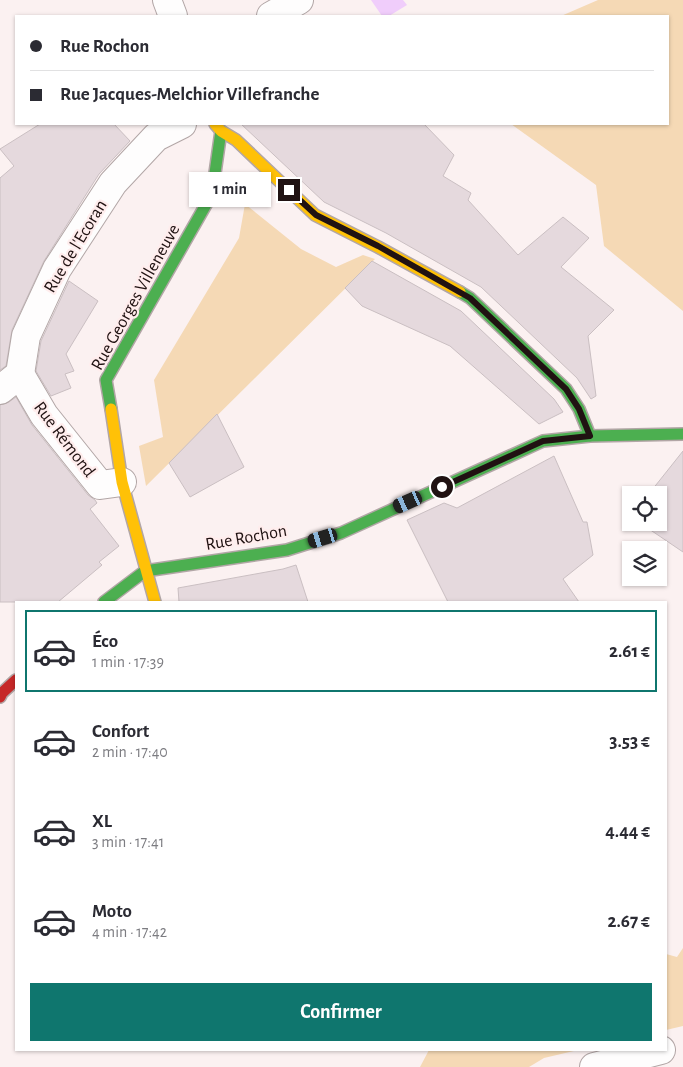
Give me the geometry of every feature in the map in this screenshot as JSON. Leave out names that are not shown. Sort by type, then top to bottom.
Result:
[{"type":"street","points":[[167,0],[173,15]]},
{"type":"street","points":[[274,15],[299,0]]},
{"type":"street","name":"Rue de l'Ecoran","points":[[10,382],[26,336],[57,269],[113,183],[156,137],[180,125]]},
{"type":"street","points":[[218,127],[236,140],[316,215],[378,246],[470,298],[566,389],[579,409],[590,436]]},
{"type":"street","name":"Rue Georges Villeneuve","points":[[155,601],[122,482],[106,380],[212,194],[218,127]]},
{"type":"street","name":"Rue Rémond","points":[[10,382],[44,415],[100,485],[122,482]]},
{"type":"street","name":"Rue Rochon","points":[[105,601],[145,571],[286,550],[341,533],[543,441],[590,436],[683,434]]},
{"type":"street","points":[[0,697],[15,681]]},
{"type":"street","points":[[667,1049],[683,1044]]},
{"type":"street","points":[[594,1067],[657,1051]]},
{"type":"shaded area","points":[[371,0],[403,0],[407,5],[391,15],[381,15]]},
{"type":"shaded area","points":[[598,0],[683,0],[683,311],[604,246],[596,185],[512,125],[669,125],[669,15],[563,15]]},
{"type":"shaded area","points":[[245,204],[301,249],[336,267],[363,255],[375,259],[146,486],[139,446],[163,437],[154,380],[239,238]]},
{"type":"shaded area","points":[[683,948],[683,1026],[667,1030],[667,954],[677,957]]},
{"type":"shaded area","points":[[428,1051],[574,1051],[544,1058],[529,1067],[420,1067]]},
{"type":"building","points":[[38,125],[115,125],[130,141],[99,174],[44,261],[12,330],[6,366],[0,370],[0,178],[14,166],[0,149]]},
{"type":"building","points":[[242,125],[425,125],[454,155],[443,176],[471,193],[468,200],[518,255],[563,217],[589,238],[561,267],[614,310],[588,336],[596,396],[591,399],[577,378],[481,287],[386,233],[324,202]]},
{"type":"building","points":[[372,261],[461,311],[554,399],[563,412],[539,424],[450,346],[362,306],[345,288]]},
{"type":"building","points":[[69,281],[98,301],[66,354],[74,371],[65,374],[71,388],[51,396],[36,371],[41,341]]},
{"type":"building","points":[[16,397],[32,425],[88,495],[95,500],[97,503],[90,509],[119,546],[99,562],[102,565],[59,601],[0,602],[0,405]]},
{"type":"building","points":[[217,414],[244,467],[190,497],[169,463]]},
{"type":"building","points":[[683,451],[683,552],[652,531],[667,531],[667,486],[655,486]]},
{"type":"building","points":[[554,456],[583,522],[587,522],[593,555],[563,579],[578,601],[448,601],[407,520],[444,503],[457,508]]},
{"type":"building","points":[[296,565],[308,601],[179,601],[178,588]]},
{"type":"traffic: fast","points":[[111,409],[106,380],[212,194],[221,131]]},
{"type":"traffic: fast","points":[[460,292],[470,298],[566,389],[579,409],[590,436]]},
{"type":"traffic: fast","points":[[105,601],[145,571],[287,550],[341,533],[543,441],[590,436],[683,434]]},
{"type":"traffic: slow","points":[[216,125],[221,131],[236,140],[315,215],[460,292]]},
{"type":"traffic: slow","points":[[111,409],[122,482],[155,601]]},
{"type":"traffic: jam","points":[[0,697],[15,681]]},
{"type":"route","points":[[289,190],[316,215],[378,246],[470,298],[566,389],[579,409],[590,436],[543,441],[442,487]]}]
